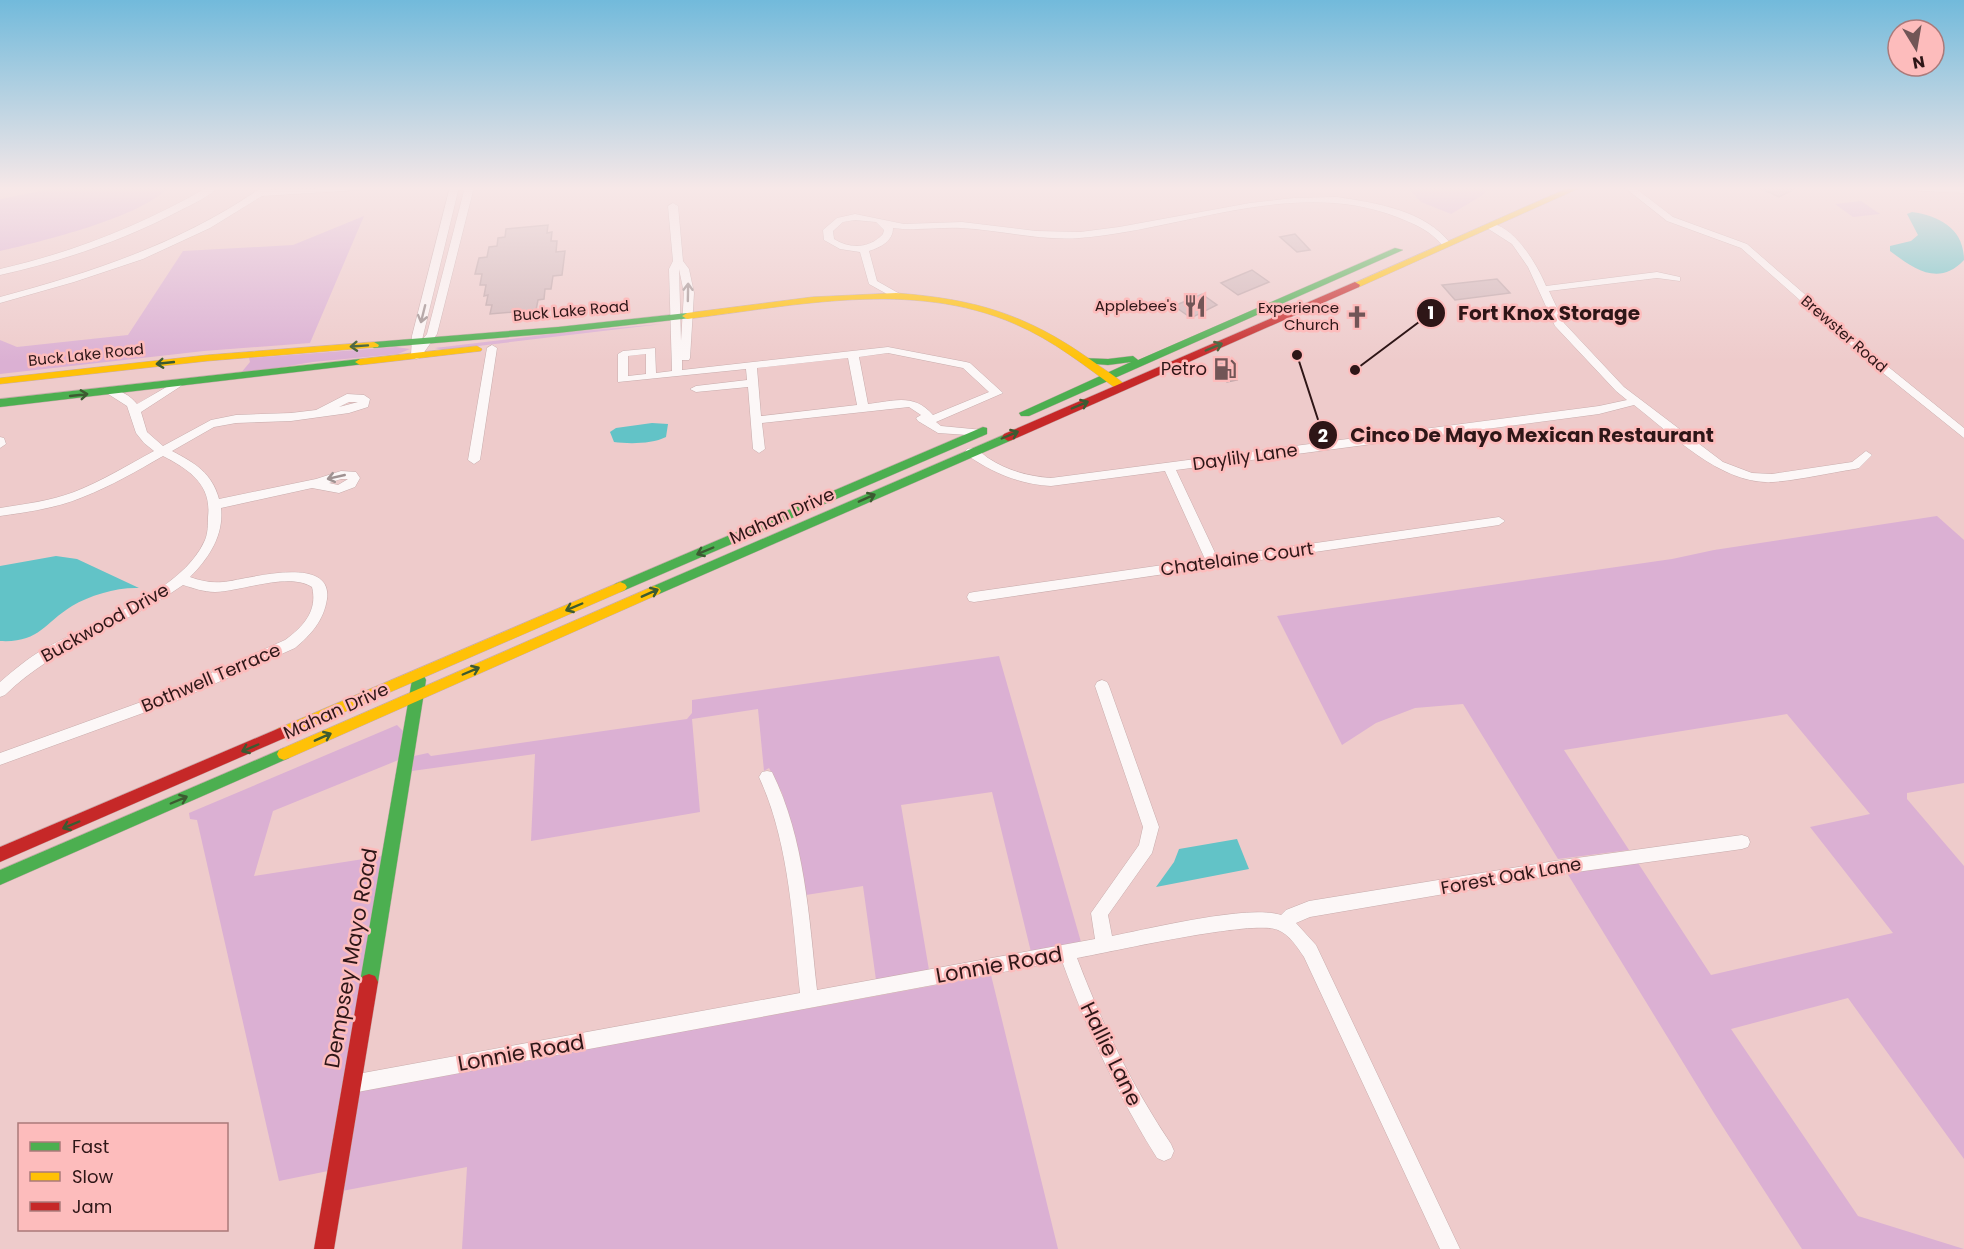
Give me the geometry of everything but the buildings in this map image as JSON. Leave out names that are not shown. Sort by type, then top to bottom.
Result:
[{"type":"main road","name":"Mahan Drive","points":[[0,855],[935,450],[1003,423],[1311,289],[1420,245]]},
{"type":"main road","name":"Mahan Drive","points":[[0,878],[1314,304],[1424,245]]},
{"type":"main road","points":[[1311,289],[1309,299],[1314,304]]},
{"type":"main road","name":"Buck Lake Road","points":[[0,403],[492,348],[854,298],[896,297],[955,302],[987,310],[1045,335],[1122,388]]},
{"type":"main road","name":"Buck Lake Road","points":[[0,381],[426,338],[845,309],[904,307],[949,312],[987,320],[1029,338],[1107,394]]},
{"type":"main road","points":[[416,356],[437,344],[544,335],[558,330]]},
{"type":"main road","points":[[224,378],[241,370],[244,363],[243,355]]},
{"type":"main road","points":[[1084,360],[1108,362],[1155,357]]},
{"type":"main road","points":[[37,399],[45,386],[77,372]]},
{"type":"main road","points":[[839,510],[838,501],[855,486]]},
{"type":"main road","name":"Dempsey Mayo Road","points":[[324,1249],[420,674]]},
{"type":"street","points":[[0,300],[111,254],[124,245]]},
{"type":"street","points":[[0,272],[111,254],[148,245]]},
{"type":"street","points":[[426,338],[433,274],[440,245]]},
{"type":"street","points":[[416,356],[426,338],[450,272],[456,245]]},
{"type":"street","points":[[677,245],[678,261],[674,269],[681,321],[681,373]]},
{"type":"street","points":[[836,245],[864,249],[876,245]]},
{"type":"street","points":[[1515,245],[1533,267],[1559,324],[1634,402],[1719,465],[1751,477],[1772,478],[1855,465],[1866,455]]},
{"type":"street","name":"Brewster Road","points":[[1742,245],[1882,367],[1964,434]]},
{"type":"street","points":[[854,298],[867,291],[871,280],[864,249]]},
{"type":"street","points":[[433,274],[450,272]]},
{"type":"street","points":[[1544,289],[1656,275],[1677,279]]},
{"type":"street","points":[[857,278],[871,280],[896,297]]},
{"type":"street","points":[[681,373],[677,361],[682,347]]},
{"type":"street","points":[[474,460],[492,348]]},
{"type":"street","points":[[651,376],[888,350],[966,365],[998,393],[933,425]]},
{"type":"street","points":[[853,354],[863,407]]},
{"type":"street","points":[[751,365],[759,449]]},
{"type":"street","points":[[696,389],[753,383]]},
{"type":"street","points":[[111,392],[128,397],[136,409],[177,384]]},
{"type":"street","name":"Daylily Lane","points":[[971,452],[1000,472],[1031,482],[1067,480],[1599,410],[1634,402]]},
{"type":"street","points":[[757,420],[909,403],[923,419],[933,425],[979,433]]},
{"type":"street","name":"Buckwood Drive","points":[[0,691],[49,653],[144,605],[182,579],[211,539],[216,519],[215,505],[204,477],[146,440],[138,428],[136,409]]},
{"type":"street","points":[[0,512],[76,495],[116,477],[204,427],[225,420],[291,417],[320,412]]},
{"type":"street","points":[[933,425],[939,442],[935,450]]},
{"type":"street","points":[[1169,467],[1213,562]]},
{"type":"street","points":[[215,505],[259,492],[313,484]]},
{"type":"street","name":"Chatelaine Court","points":[[974,597],[1499,521]]},
{"type":"street","name":"Bothwell Terrace","points":[[0,759],[171,697],[281,649],[306,632],[320,605],[318,584],[307,577],[291,576],[215,588],[182,579]]},
{"type":"street","points":[[1102,686],[1150,827],[1146,849],[1099,913],[1105,946]]},
{"type":"street","points":[[767,777],[776,796],[798,887],[809,1001]]},
{"type":"street","name":"Forest Oak Lane","points":[[1284,923],[1292,916],[1309,909],[1451,887],[1555,867],[1742,842]]},
{"type":"street","name":"Lonnie Road","points":[[352,1084],[1231,922],[1266,919],[1284,923]]},
{"type":"street","points":[[1284,923],[1300,936],[1310,951],[1450,1249]]},
{"type":"street","name":"Hallie Lane","points":[[1067,953],[1101,1044],[1164,1151]]},
{"type":"shaded area","points":[[0,245],[23,245],[0,251]]},
{"type":"shaded area","points":[[288,245],[352,245],[310,343],[204,351],[0,374],[0,340],[17,347],[128,335],[183,251]]},
{"type":"shaded area","points":[[662,324],[444,350],[435,348],[568,332]]},
{"type":"shaded area","points":[[396,347],[410,349],[398,354],[313,362],[240,374],[250,362],[249,358]]},
{"type":"shaded area","points":[[1937,516],[1964,540],[1964,783],[1907,793],[1907,799],[1964,866],[1964,1159],[1848,998],[1731,1029],[1858,1216],[1964,1249],[1802,1249],[1714,1113],[1567,873],[1638,863],[1711,975],[1893,933],[1810,827],[1870,814],[1787,714],[1564,750],[1629,850],[1558,859],[1463,704],[1415,708],[1376,723],[1342,745],[1277,616],[1672,559],[1714,550]]},
{"type":"shaded area","points":[[999,656],[1081,942],[1031,952],[992,792],[901,805],[929,970],[876,980],[863,886],[806,895],[782,793],[769,768],[764,771],[758,709],[692,719],[700,812],[531,841],[535,754],[412,771],[414,756],[428,753],[431,756],[687,719],[692,713],[692,700]]},
{"type":"shaded area","points":[[397,725],[405,733],[401,759],[273,811],[254,876],[383,856],[328,1171],[279,1181],[197,820],[190,819],[189,813]]},
{"type":"shaded area","points":[[991,975],[1058,1249],[462,1249],[467,1167],[342,1191],[358,1091]]},
{"type":"water","points":[[1962,245],[1964,260],[1945,273],[1936,274],[1908,264],[1890,251],[1890,246]]},
{"type":"water","points":[[652,423],[668,424],[666,437],[647,442],[620,443],[614,442],[610,432],[616,428]]},
{"type":"water","points":[[56,556],[77,559],[139,588],[113,590],[87,598],[72,606],[32,636],[13,641],[0,641],[0,566]]},
{"type":"water","points":[[1237,839],[1249,869],[1156,887],[1174,862],[1179,849]]},
{"type":"traffic: fast","points":[[1025,413],[1398,250]]},
{"type":"traffic: fast","points":[[374,345],[558,330],[687,316]]},
{"type":"traffic: fast","points":[[1084,360],[1108,362],[1133,359]]},
{"type":"traffic: fast","points":[[0,403],[360,362]]},
{"type":"traffic: fast","points":[[620,587],[983,431]]},
{"type":"traffic: fast","points":[[654,591],[1008,437]]},
{"type":"traffic: fast","points":[[369,982],[419,680]]},
{"type":"traffic: fast","points":[[0,878],[284,754]]},
{"type":"traffic: slow","points":[[1355,285],[1445,245]]},
{"type":"traffic: slow","points":[[687,316],[854,297],[896,296],[938,299],[979,307],[1018,321],[1059,343],[1122,388]]},
{"type":"traffic: slow","points":[[0,381],[207,358],[374,345]]},
{"type":"traffic: slow","points":[[360,362],[477,349]]},
{"type":"traffic: slow","points":[[282,733],[620,587]]},
{"type":"traffic: slow","points":[[284,754],[654,591]]},
{"type":"traffic: jam","points":[[1008,437],[1355,285]]},
{"type":"traffic: jam","points":[[0,855],[282,733]]},
{"type":"traffic: jam","points":[[324,1249],[369,982]]},
{"type":"place","name":"Applebee's","points":[[1195,306]]},
{"type":"place","name":"Experience Church","points":[[1357,317]]},
{"type":"place","name":"Cinco De Mayo Mexican Restaurant","points":[[1297,355]]},
{"type":"place","name":"Petro","points":[[1225,369]]},
{"type":"place","name":"Fort Knox Storage","points":[[1355,370]]}]
